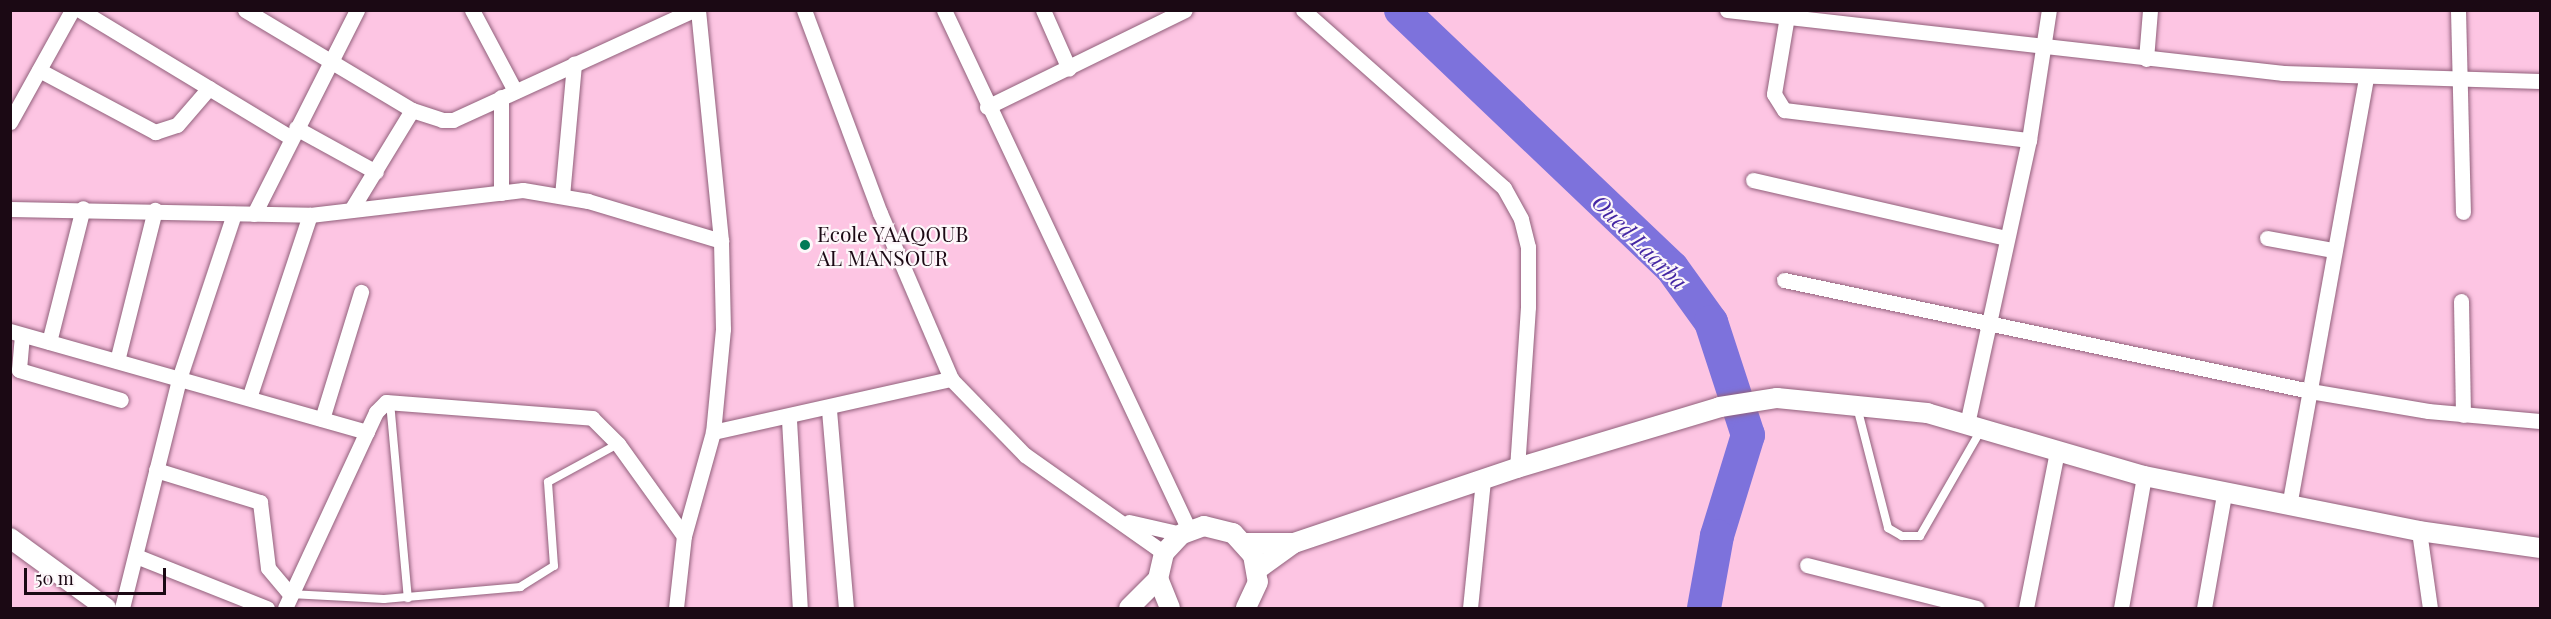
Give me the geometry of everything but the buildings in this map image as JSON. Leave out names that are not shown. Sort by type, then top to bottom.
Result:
[{"type":"street","points":[[10,122],[72,10]]},
{"type":"street","points":[[80,10],[209,88],[294,133],[376,172]]},
{"type":"street","points":[[245,10],[331,58],[412,110],[453,120],[693,10]]},
{"type":"street","points":[[254,214],[357,10]]},
{"type":"street","points":[[472,10],[508,94],[501,193]]},
{"type":"street","points":[[676,609],[684,536],[713,432],[723,329],[721,241],[698,10]]},
{"type":"street","points":[[804,10],[880,213],[951,379],[1025,455],[1120,519],[1164,553]]},
{"type":"street","points":[[944,10],[1185,532]]},
{"type":"street","points":[[1043,10],[1069,69]]},
{"type":"street","points":[[987,107],[1069,69],[1185,10]]},
{"type":"street","points":[[1303,10],[1504,188],[1521,219],[1528,247],[1528,307],[1517,468]]},
{"type":"street","points":[[1727,10],[1788,14],[2146,58],[2366,78],[2541,81]]},
{"type":"street","points":[[1974,426],[1989,323],[2029,140],[2046,46],[2049,10]]},
{"type":"street","points":[[2146,58],[2150,10]]},
{"type":"street","points":[[2458,10],[2463,81],[2463,212]]},
{"type":"street","points":[[1788,14],[1774,94],[1784,110],[2029,140]]},
{"type":"street","points":[[562,196],[574,64]]},
{"type":"street","points":[[39,70],[155,132],[177,125],[209,88]]},
{"type":"street","points":[[2289,506],[2333,249],[2366,78]]},
{"type":"street","points":[[351,210],[412,110]]},
{"type":"street","points":[[1753,180],[2006,238]]},
{"type":"street","points":[[11,212],[83,208],[310,215],[501,193],[562,196],[721,241]]},
{"type":"street","points":[[49,342],[83,208]]},
{"type":"street","points":[[117,361],[155,210]]},
{"type":"street","points":[[122,609],[179,379],[234,214]]},
{"type":"street","points":[[249,398],[310,215]]},
{"type":"street","points":[[2267,238],[2333,249]]},
{"type":"street","points":[[1784,280],[2310,391],[2463,415],[2541,421]]},
{"type":"street","points":[[322,419],[361,292]]},
{"type":"street","points":[[2461,301],[2463,415]]},
{"type":"street","points":[[121,400],[19,370],[16,333],[367,432]]},
{"type":"street","points":[[713,432],[789,420],[951,379]]},
{"type":"street","points":[[1247,608],[1258,569],[1294,543],[1517,468],[1720,407],[1777,398],[1856,402],[1974,426],[2144,477],[2419,531],[2541,548]]},
{"type":"street","points":[[288,602],[376,412],[390,402],[582,415],[618,444],[684,536]]},
{"type":"street","points":[[829,410],[846,609]]},
{"type":"street","points":[[789,420],[800,609]]},
{"type":"street","points":[[2026,609],[2057,452]]},
{"type":"street","points":[[156,470],[260,502],[268,568],[288,602]]},
{"type":"street","points":[[2121,609],[2144,477]]},
{"type":"street","points":[[1470,609],[1483,480]]},
{"type":"street","points":[[2204,609],[2224,494]]},
{"type":"street","points":[[1120,519],[1185,532],[1219,527],[1245,543],[1294,543]]},
{"type":"street","points":[[2419,531],[2430,609]]},
{"type":"street","points":[[1166,608],[1158,579],[1164,553],[1185,532]]},
{"type":"street","points":[[10,538],[106,609]]},
{"type":"street","points":[[1245,543],[1258,569]]},
{"type":"street","points":[[136,556],[267,609]]},
{"type":"street","points":[[1807,565],[1977,609]]},
{"type":"street","points":[[1129,609],[1158,579]]},
{"type":"lane","points":[[390,402],[408,598]]},
{"type":"lane","points":[[1856,402],[1888,528],[1902,536],[1920,536],[1974,426]]},
{"type":"lane","points":[[288,602],[408,598],[520,587],[551,570],[548,483],[618,444]]},
{"type":"waterway","name":"Oued Laarba","points":[[1401,10],[1672,268],[1711,322],[1748,435],[1717,536],[1704,608]]},
{"type":"place","name":"Ecole YAAQOUB AL MANSOUR","points":[[805,245]]}]
